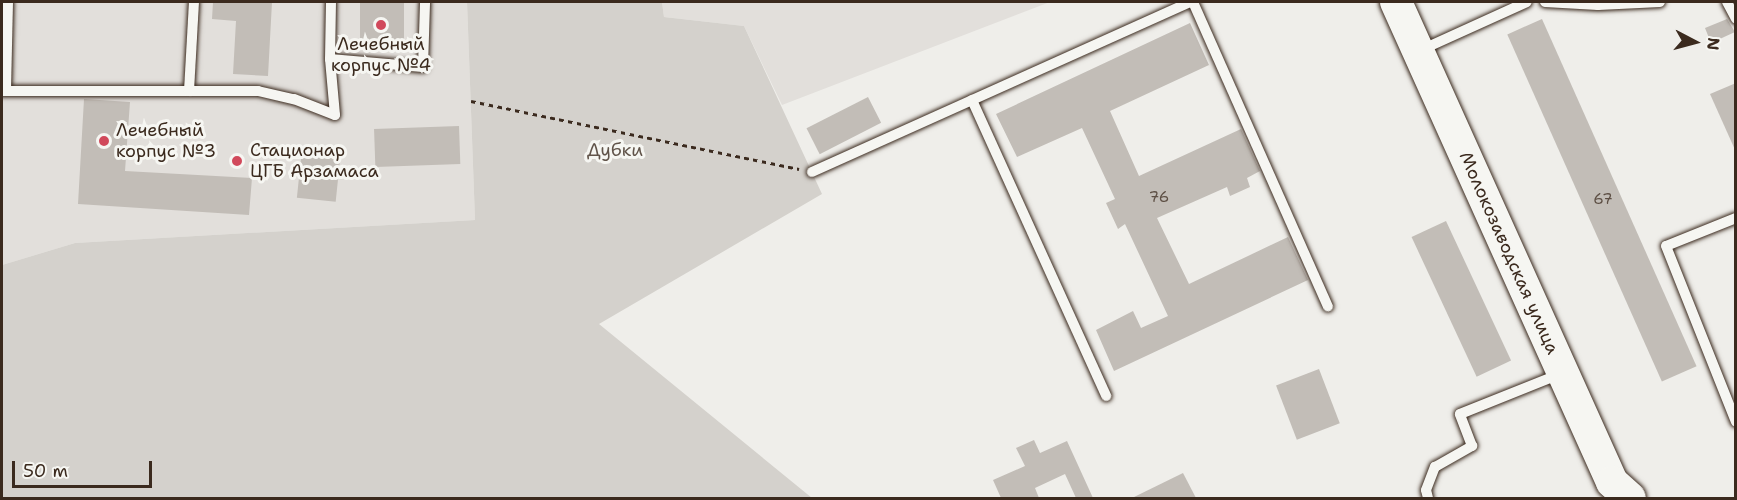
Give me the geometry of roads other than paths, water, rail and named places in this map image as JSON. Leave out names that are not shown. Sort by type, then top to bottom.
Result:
[{"type":"street","name":"Молокозаводская улица","points":[[1396,2],[1612,482],[1630,498]]},
{"type":"lane","points":[[8,2],[4,91],[258,91],[294,99],[335,115],[330,59],[331,2]]},
{"type":"lane","points":[[189,91],[194,2]]},
{"type":"lane","points":[[330,59],[423,67],[424,2]]},
{"type":"lane","points":[[813,172],[1191,2],[1329,306]]},
{"type":"lane","points":[[1418,52],[1527,2]]},
{"type":"lane","points":[[1545,2],[1598,5],[1660,2]]},
{"type":"lane","points":[[1727,2],[1736,19]]},
{"type":"lane","points":[[972,100],[1106,396]]},
{"type":"lane","points":[[1736,218],[1666,246],[1736,422]]},
{"type":"lane","points":[[1428,498],[1426,490],[1435,467],[1472,446],[1460,414],[1563,373]]},
{"type":"place","name":"Лечебный корпус №4","points":[[381,25]]},
{"type":"place","name":"Лечебный корпус №3","points":[[104,141]]},
{"type":"place","name":"Стационар ЦГБ Арзамаса","points":[[237,161]]},
{"type":"park label","name":"Дубки","points":[[615,150]]}]
